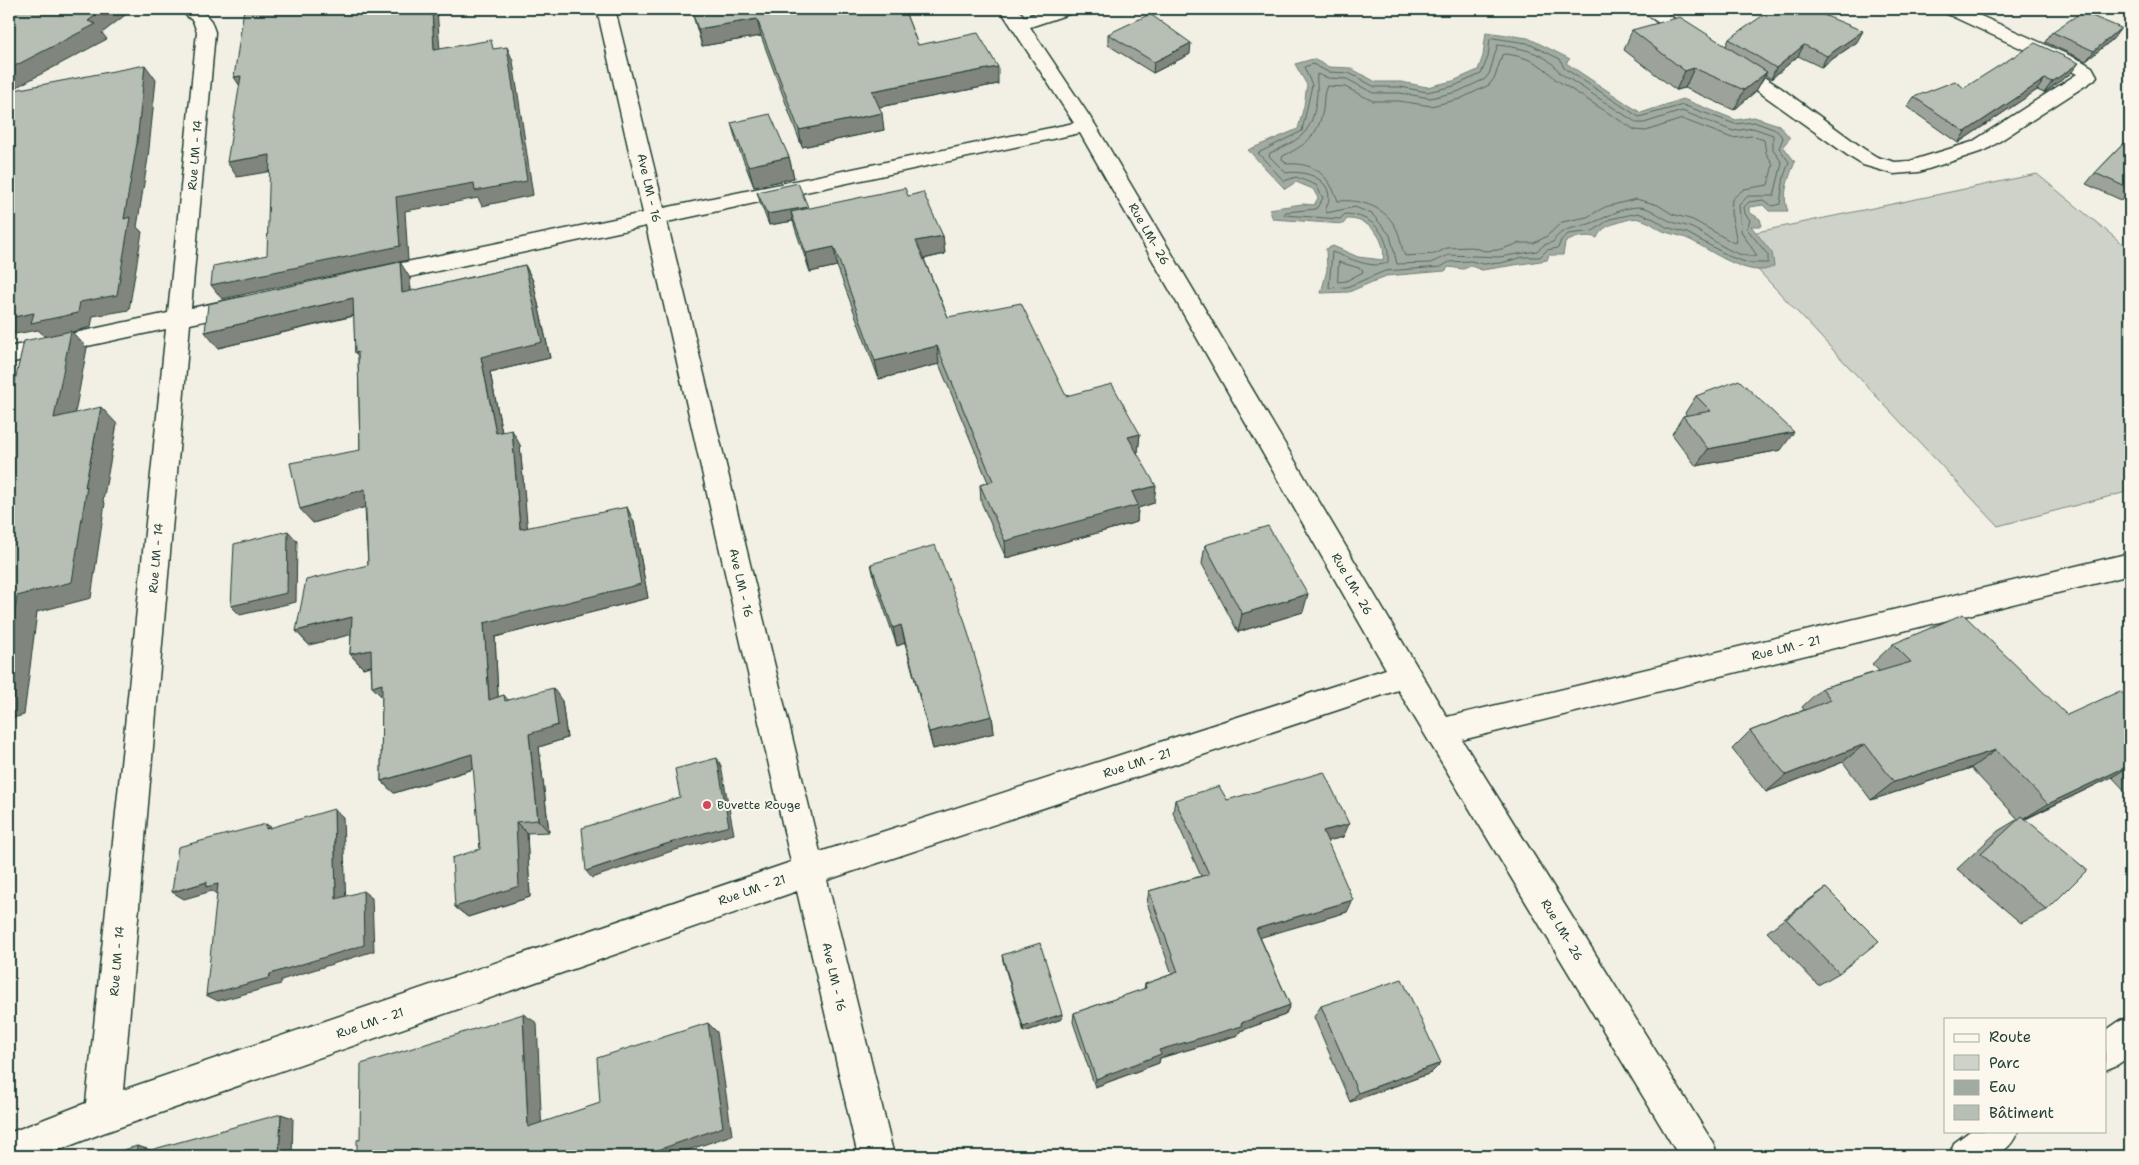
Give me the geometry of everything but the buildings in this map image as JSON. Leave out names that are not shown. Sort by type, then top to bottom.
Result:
[{"type":"street","name":"Rue LM - 14","points":[[102,1115],[206,32],[204,22],[196,13],[188,9]]},
{"type":"street","name":"Ave LM - 16","points":[[606,9],[876,1156]]},
{"type":"street","points":[[1014,17],[1066,9]]},
{"type":"street","points":[[1656,10],[1774,92],[1857,153],[1870,161],[1894,168],[1912,167],[1979,146],[2087,76],[2085,71],[2075,66],[1951,9]]},
{"type":"street","name":"Rue LM- 26","points":[[1014,17],[1086,126],[1405,675],[1700,1156]]},
{"type":"street","points":[[344,283],[1086,126]]},
{"type":"street","points":[[9,355],[266,300]]},
{"type":"street","name":"Rue LM - 21","points":[[1441,732],[2130,564]]},
{"type":"street","name":"Rue LM - 21","points":[[14,1151],[102,1115],[809,871],[1405,675]]},
{"type":"street","points":[[2106,1052],[2130,1034]]},
{"type":"street","points":[[1967,1156],[1999,1132]]},
{"type":"green space","points":[[2037,174],[2130,250],[2130,491],[1998,526],[1728,238]]},
{"type":"water","points":[[1486,32],[1528,38],[1570,59],[1566,63],[1641,113],[1683,99],[1736,120],[1754,117],[1779,125],[1790,138],[1783,146],[1795,162],[1788,180],[1785,199],[1788,211],[1769,211],[1763,205],[1749,207],[1749,212],[1760,219],[1762,226],[1751,226],[1772,253],[1774,266],[1764,270],[1742,267],[1686,238],[1663,231],[1643,220],[1634,218],[1602,230],[1597,238],[1585,236],[1568,241],[1565,243],[1563,255],[1549,255],[1547,260],[1482,270],[1471,266],[1463,269],[1449,267],[1445,271],[1386,276],[1349,292],[1321,293],[1327,270],[1326,249],[1333,246],[1358,257],[1383,260],[1384,252],[1375,231],[1362,222],[1347,219],[1343,224],[1273,219],[1269,209],[1302,204],[1314,205],[1318,198],[1313,189],[1296,182],[1285,189],[1248,150],[1298,129],[1307,85],[1295,64],[1313,59],[1329,67],[1350,68],[1376,82],[1401,82],[1427,87],[1453,81],[1478,70],[1483,56]]},
{"type":"place","name":"Buvette Rouge","points":[[707,805]]}]
